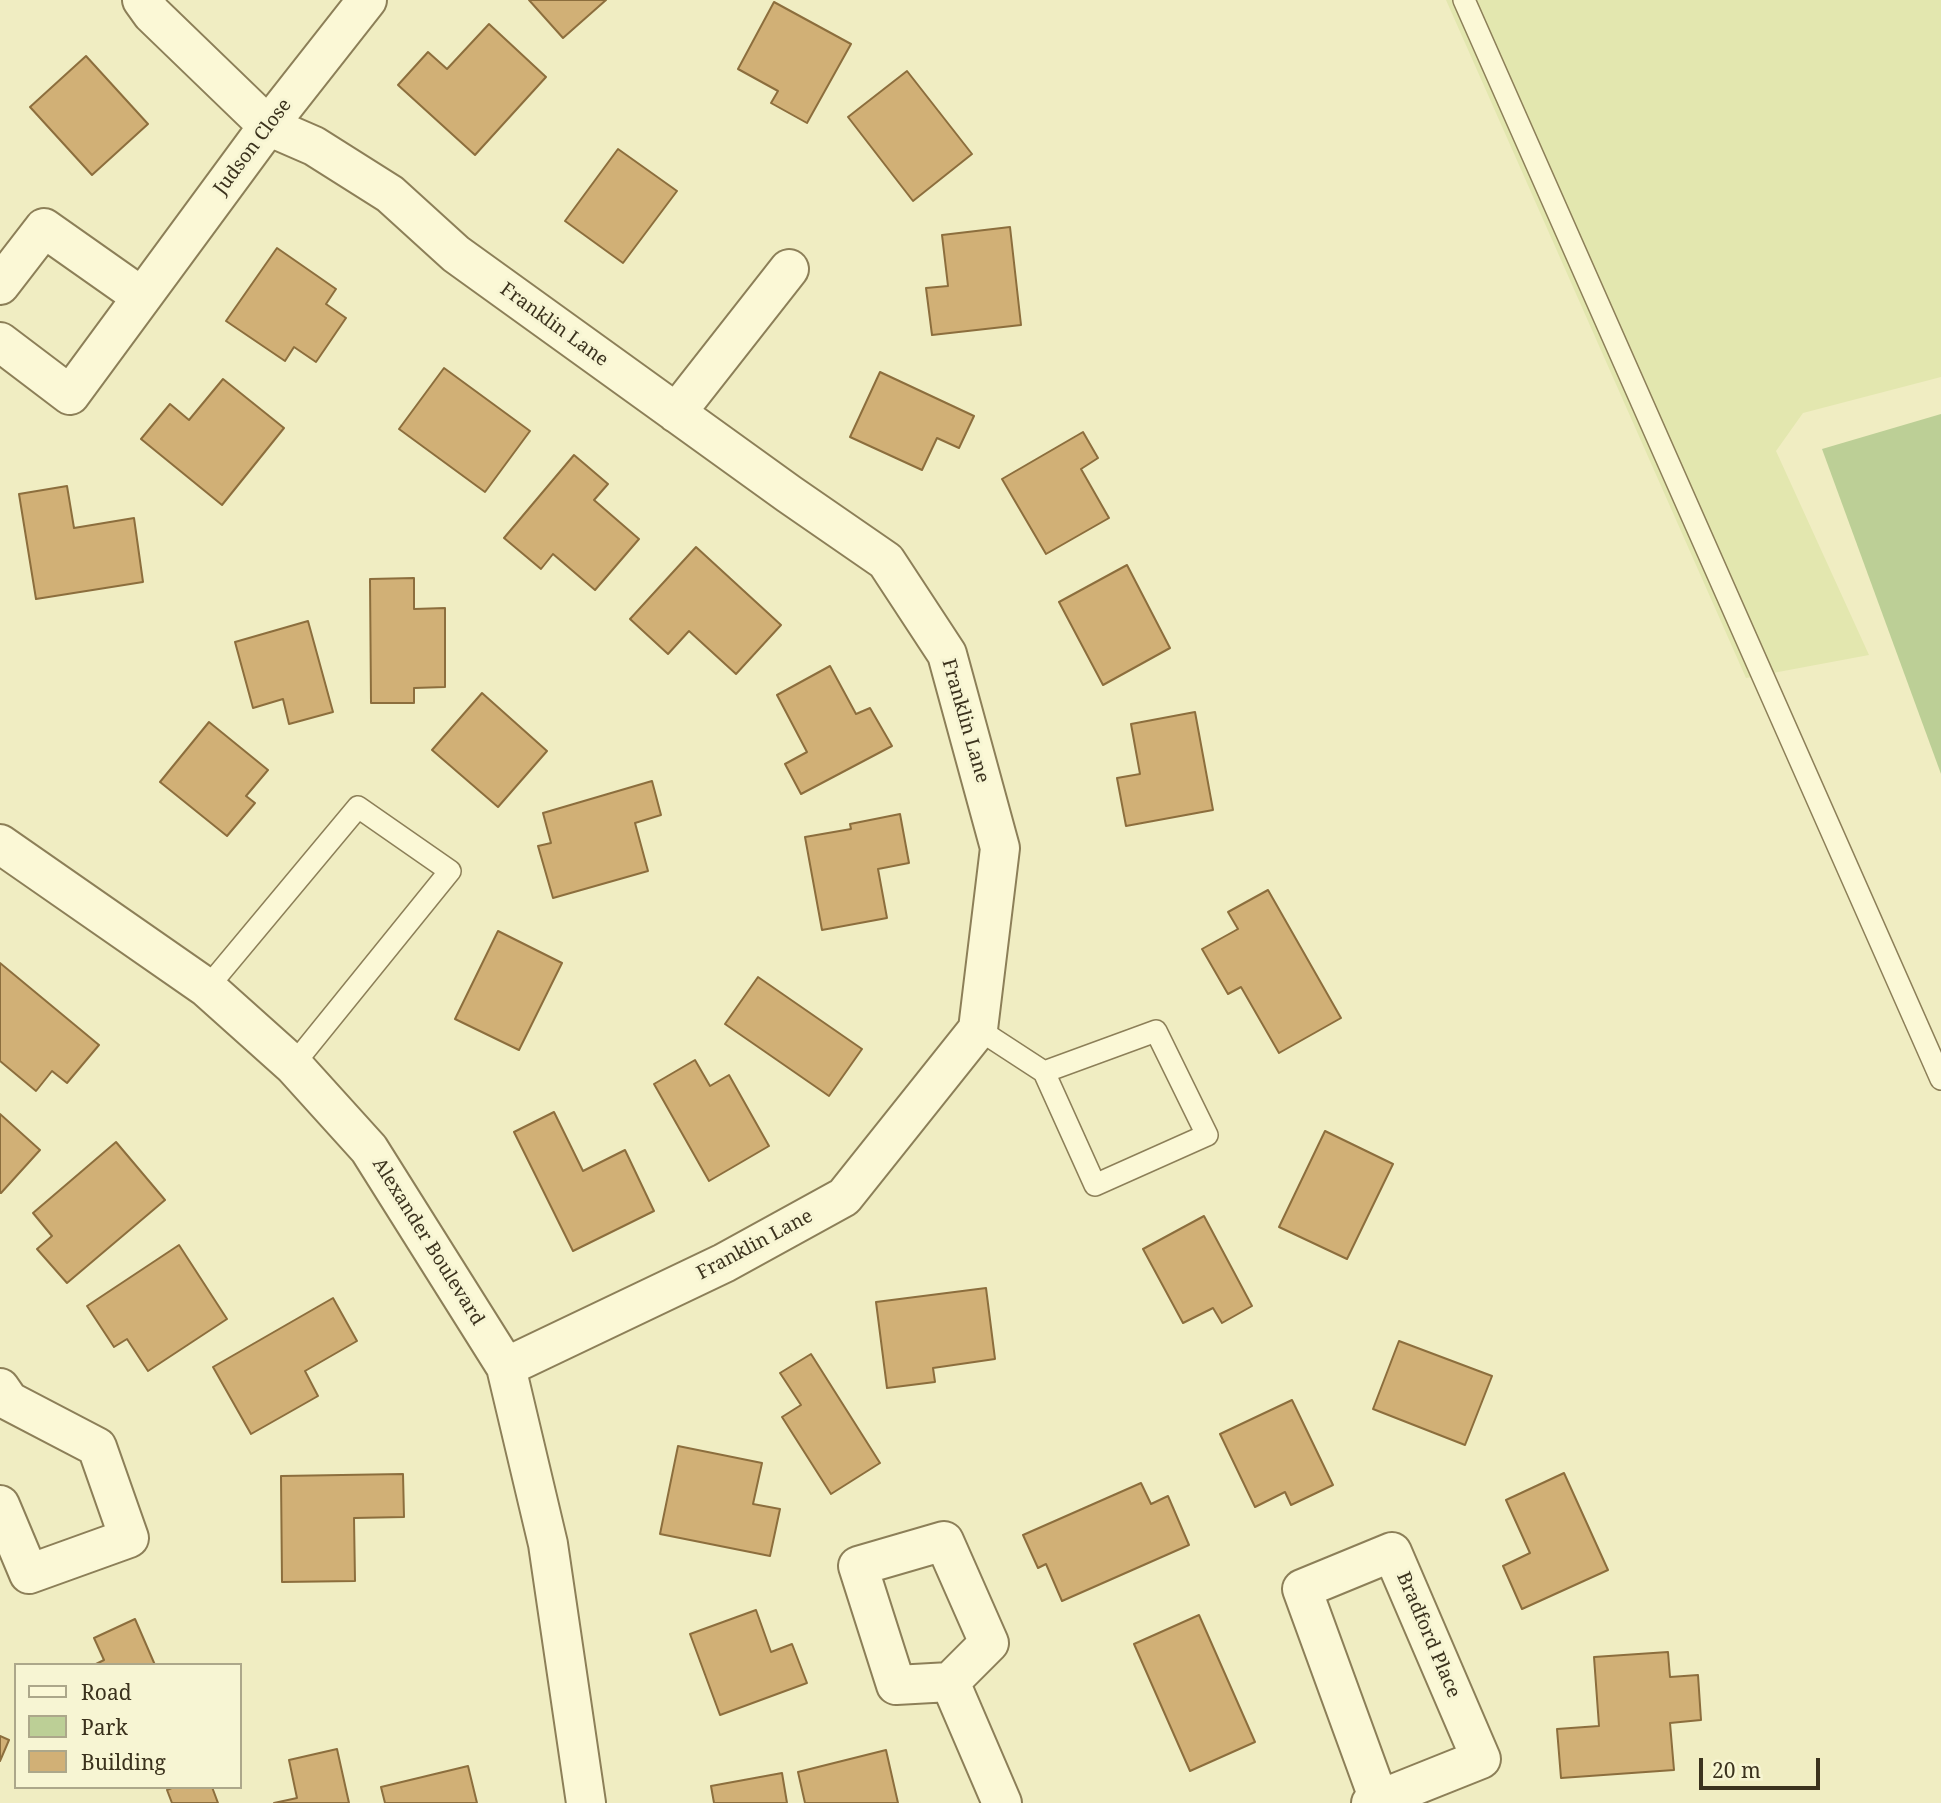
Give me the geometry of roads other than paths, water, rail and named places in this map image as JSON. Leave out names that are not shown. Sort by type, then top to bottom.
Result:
[{"type":"street","name":"Franklin Lane","points":[[142,0],[152,14],[268,126],[314,146],[390,194],[456,254],[886,561],[947,654],[1000,848],[978,1029],[844,1198],[724,1264],[506,1367]]},
{"type":"street","name":"Judson Close","points":[[0,342],[69,395],[268,126],[367,0]]},
{"type":"street","points":[[0,285],[44,228],[142,297]]},
{"type":"street","points":[[676,413],[789,269]]},
{"type":"street","name":"Alexander Boulevard","points":[[0,844],[207,988],[293,1065],[369,1149],[506,1367],[548,1544],[586,1803]]},
{"type":"street","points":[[0,1504],[29,1574],[129,1538],[97,1447],[3,1406]]},
{"type":"street","name":"Bradford Place","points":[[1392,1552],[1481,1759],[1375,1801],[1302,1589],[1392,1552]]},
{"type":"street","points":[[950,1682],[1002,1803]]},
{"type":"lane","points":[[1464,0],[1941,1079]]},
{"type":"lane","points":[[207,988],[358,807],[450,871],[293,1065]]},
{"type":"lane","points":[[978,1029],[1044,1072],[1095,1185],[1207,1135],[1156,1031],[1044,1072]]}]
